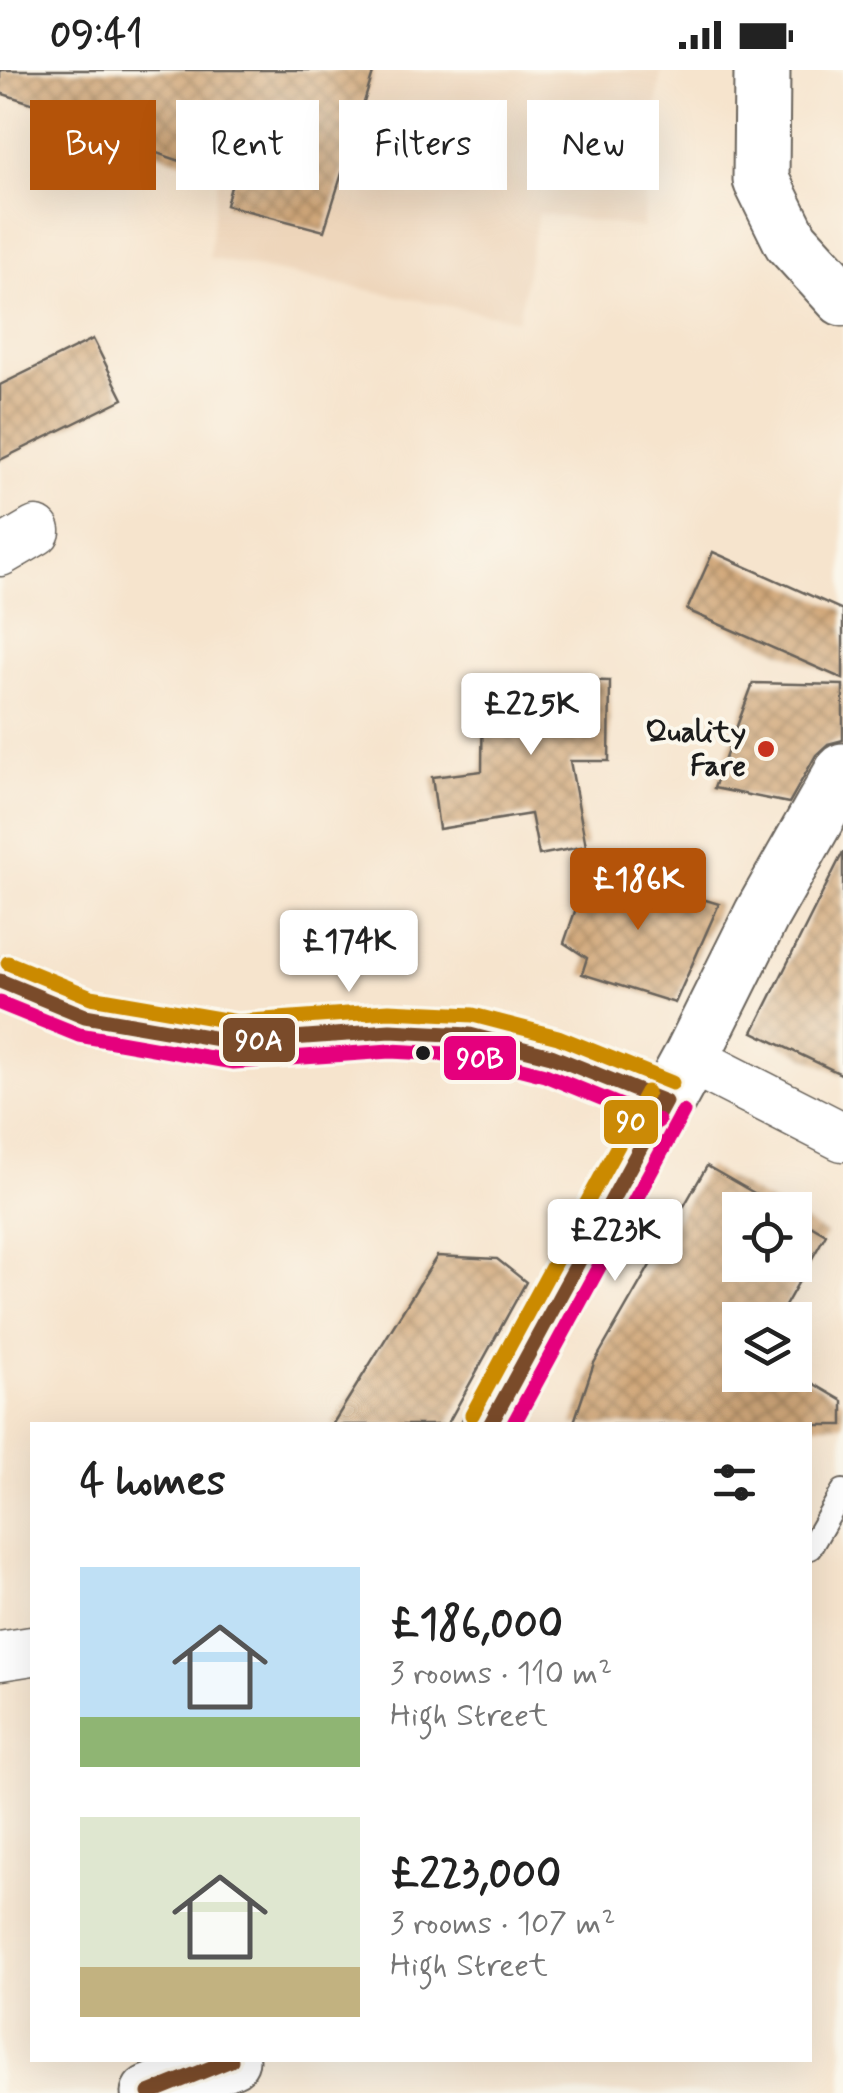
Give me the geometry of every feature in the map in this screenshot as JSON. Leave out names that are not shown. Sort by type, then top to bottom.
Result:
[{"type":"street","points":[[762,70],[761,180],[791,241],[843,298]]},
{"type":"street","points":[[492,1422],[843,770]]},
{"type":"street","points":[[0,981],[85,1016],[236,1042],[390,1030],[470,1035],[677,1081],[843,1137]]},
{"type":"street","points":[[0,1656],[30,1652]]},
{"type":"street","points":[[150,2093],[226,2062]]},
{"type":"lane","points":[[812,1545],[843,1491]]},
{"type":"shaded area","points":[[229,70],[661,70],[657,100],[527,100],[527,190],[647,190],[642,228],[538,213],[518,320],[209,258],[216,190],[319,190],[319,100],[226,100]]},
{"type":"building","points":[[0,70],[374,70],[365,100],[339,100],[339,183],[324,231],[226,205],[230,190],[319,190],[319,100],[176,100],[176,160],[156,153],[156,100],[30,103],[0,93]]},
{"type":"building","points":[[93,339],[123,399],[0,460],[0,385]]},
{"type":"building","points":[[713,552],[843,610],[843,679],[687,610]]},
{"type":"building","points":[[483,678],[610,681],[609,761],[570,761],[586,846],[539,855],[531,814],[439,829],[432,777],[482,771]]},
{"type":"building","points":[[753,683],[843,685],[843,740],[828,744],[816,755],[789,803],[714,788]]},
{"type":"building","points":[[843,852],[843,1075],[753,1032]]},
{"type":"building","points":[[591,865],[719,904],[675,1003],[582,974],[587,958],[564,943]]},
{"type":"building","points":[[707,1166],[752,1192],[722,1192],[722,1282],[799,1282],[787,1302],[722,1302],[722,1392],[812,1392],[812,1383],[843,1401],[843,1425],[574,1422],[594,1363]]},
{"type":"building","points":[[812,1226],[826,1234],[812,1259]]},
{"type":"building","points":[[437,1256],[497,1259],[526,1282],[449,1422],[334,1422]]},
{"type":"transit line","name":"90","points":[[8,963],[91,997],[237,1022],[389,1011],[473,1015],[558,1037],[672,1083]]},
{"type":"transit line","name":"90A","points":[[0,981],[85,1016],[236,1042],[390,1031],[470,1035],[551,1056],[665,1102]]},
{"type":"transit line","name":"90B","points":[[0,1003],[79,1035],[233,1062],[390,1051],[467,1055],[545,1075],[658,1121]]},
{"type":"transit line","name":"90","points":[[472,1415],[647,1092]]},
{"type":"transit line","name":"90A","points":[[492,1422],[665,1102]]},
{"type":"transit line","name":"90B","points":[[515,1422],[683,1112]]},
{"type":"transit line","name":"90A","points":[[149,2093],[226,2062]]},
{"type":"place","name":"Quality Fare","points":[[766,749]]}]
